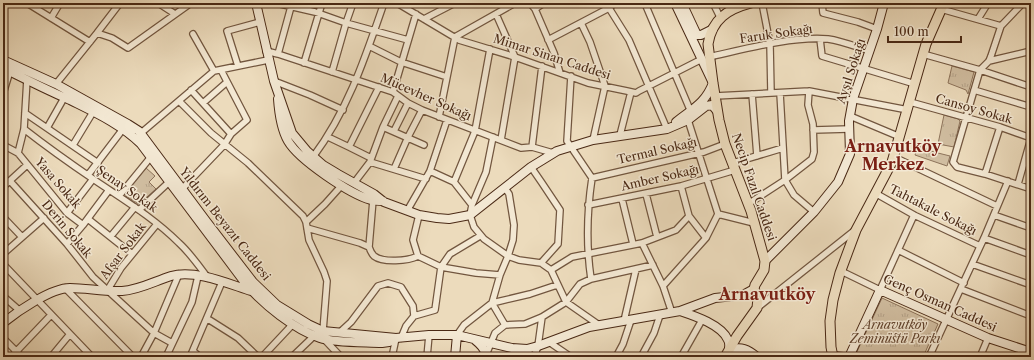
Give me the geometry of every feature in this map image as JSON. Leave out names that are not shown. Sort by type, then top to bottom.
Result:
[{"type":"main road","points":[[256,3],[267,56],[278,96],[292,133],[313,157],[329,169],[374,194],[384,202]]},
{"type":"main road","points":[[675,3],[706,58]]},
{"type":"main road","points":[[682,3],[697,35],[701,35],[713,29]]},
{"type":"main road","points":[[720,17],[727,12],[751,3]]},
{"type":"main road","name":"Ayşıl Sokağı","points":[[765,261],[814,212],[838,182],[850,154],[849,129],[854,99],[884,3]]},
{"type":"main road","points":[[843,357],[831,357],[830,330],[833,300],[841,271],[856,230],[894,157],[923,54],[942,6]]},
{"type":"main road","name":"Necip Fazıl Caddesi","points":[[720,17],[709,37],[706,58],[725,144],[748,204],[765,261]]},
{"type":"main road","name":"Yıldırım Beyazıt Caddesi","points":[[3,60],[56,84],[128,124],[141,133],[236,261],[263,292],[277,305],[323,335],[339,333],[399,338],[429,335],[457,335],[491,344],[527,349],[599,325],[672,313],[715,298],[743,295],[754,289]]},
{"type":"main road","points":[[7,69],[123,129],[141,144],[252,292],[265,304],[293,324],[315,335],[382,343],[399,338]]},
{"type":"main road","points":[[667,129],[691,112],[705,99],[712,83]]},
{"type":"main road","points":[[278,96],[279,111],[288,141],[316,169],[342,185],[373,200],[384,202],[419,215],[449,219],[470,215],[531,167],[553,153],[593,140],[667,129],[688,120],[706,106],[715,96]]},
{"type":"main road","points":[[706,106],[712,105],[717,111]]},
{"type":"main road","points":[[727,353],[757,308],[758,298],[754,289],[764,270],[765,261]]},
{"type":"main road","points":[[3,323],[19,310],[37,300],[65,288],[107,291],[131,290],[179,274],[208,278],[252,292]]},
{"type":"main road","points":[[849,357],[880,290]]},
{"type":"main road","name":"Genç Osman Caddesi","points":[[880,290],[988,338],[1031,352]]},
{"type":"main road","points":[[699,304],[696,312],[700,318]]},
{"type":"main road","points":[[680,311],[700,318],[721,332],[729,343],[727,353]]},
{"type":"main road","points":[[455,357],[457,335]]},
{"type":"main road","points":[[474,340],[484,350],[485,356]]},
{"type":"main road","points":[[727,353],[739,347],[744,348],[757,357]]},
{"type":"street","points":[[27,3],[90,42]]},
{"type":"street","points":[[51,18],[60,3]]},
{"type":"street","points":[[56,84],[120,3]]},
{"type":"street","points":[[158,3],[175,14]]},
{"type":"street","points":[[97,33],[112,38],[128,48],[191,3]]},
{"type":"street","points":[[276,3],[291,5],[346,23],[408,40]]},
{"type":"street","points":[[304,63],[322,3]]},
{"type":"street","points":[[332,72],[353,3]]},
{"type":"street","points":[[313,157],[328,137],[343,110],[356,80],[384,3]]},
{"type":"street","points":[[424,18],[455,3]]},
{"type":"street","points":[[439,117],[455,37],[515,3]]},
{"type":"street","points":[[530,3],[535,9],[554,53],[560,72]]},
{"type":"street","points":[[535,9],[544,3]]},
{"type":"street","points":[[548,40],[609,8],[615,3]]},
{"type":"street","points":[[652,3],[646,6],[691,112]]},
{"type":"street","points":[[712,3],[720,17]]},
{"type":"street","points":[[762,3],[770,44],[771,93]]},
{"type":"street","points":[[822,3],[823,13],[858,22],[877,29]]},
{"type":"street","points":[[978,19],[988,3]]},
{"type":"street","points":[[1023,3],[1001,26],[989,61],[980,70],[952,162],[957,167],[985,174],[1031,189]]},
{"type":"street","points":[[1027,3],[1031,5]]},
{"type":"street","name":"Mimar Sinan Caddesi","points":[[402,4],[455,37],[560,72],[588,83],[631,92]]},
{"type":"street","points":[[278,54],[291,5]]},
{"type":"street","points":[[942,6],[1001,26]]},
{"type":"street","points":[[609,8],[629,40],[667,129]]},
{"type":"street","points":[[393,92],[416,14]]},
{"type":"street","points":[[496,14],[516,57],[501,140]]},
{"type":"street","points":[[238,66],[227,31],[260,22]]},
{"type":"street","points":[[581,23],[590,42],[605,86],[593,140]]},
{"type":"street","points":[[182,189],[224,145],[231,134],[247,120],[227,82],[193,34]]},
{"type":"street","points":[[820,39],[822,56],[915,84]]},
{"type":"street","name":"Faruk Sokağı","points":[[706,58],[770,44],[820,39],[829,39],[870,51]]},
{"type":"street","points":[[369,46],[402,62],[447,77]]},
{"type":"street","points":[[454,182],[475,131],[490,49]]},
{"type":"street","points":[[989,61],[1031,51]]},
{"type":"street","name":"Mücevher Sokağı","points":[[267,56],[278,54],[379,87],[393,92],[408,103],[422,110],[475,131],[521,148],[532,147],[553,153]]},
{"type":"street","points":[[923,54],[980,70],[1031,87]]},
{"type":"street","points":[[141,133],[191,90],[218,70],[238,66],[267,56]]},
{"type":"street","points":[[620,135],[631,92],[636,93],[706,58]]},
{"type":"street","points":[[532,147],[542,66]]},
{"type":"street","points":[[3,94],[7,69]]},
{"type":"street","points":[[570,76],[567,141],[592,178],[588,205],[588,254],[591,279]]},
{"type":"street","points":[[3,145],[18,153],[24,129],[27,79]]},
{"type":"street","points":[[274,81],[343,110]]},
{"type":"street","points":[[203,103],[227,82]]},
{"type":"street","points":[[349,146],[379,87]]},
{"type":"street","points":[[191,90],[231,134]]},
{"type":"street","points":[[974,90],[1031,107]]},
{"type":"street","points":[[748,204],[785,180],[812,159],[814,152],[813,124],[808,105],[809,91]]},
{"type":"street","name":"Cansoy Sokak","points":[[715,96],[809,91],[854,99],[909,106],[966,117],[1031,138]]},
{"type":"street","points":[[780,93],[785,180],[794,195],[814,212]]},
{"type":"street","points":[[752,94],[757,156]]},
{"type":"street","points":[[354,183],[370,160],[383,126],[398,96]]},
{"type":"street","points":[[47,128],[64,98]]},
{"type":"street","points":[[180,101],[224,145],[248,163],[302,216],[307,225],[309,240],[327,281],[323,335],[339,356]]},
{"type":"street","points":[[394,131],[408,103]]},
{"type":"street","points":[[394,169],[422,110]]},
{"type":"street","points":[[73,145],[92,112]]},
{"type":"street","points":[[25,113],[98,163]]},
{"type":"street","points":[[850,116],[900,137]]},
{"type":"street","points":[[407,211],[430,171],[447,120]]},
{"type":"street","points":[[663,286],[706,238],[718,214],[708,178],[698,153],[688,120]]},
{"type":"street","points":[[383,126],[424,144]]},
{"type":"street","points":[[985,174],[1000,127]]},
{"type":"street","name":"Şenay Sokak","points":[[24,129],[109,190],[137,208],[157,224],[180,243],[208,278]]},
{"type":"street","points":[[67,213],[91,177],[98,163],[123,129]]},
{"type":"street","points":[[813,130],[849,129]]},
{"type":"street","points":[[328,137],[349,146],[370,160],[426,179]]},
{"type":"street","points":[[493,137],[486,172],[472,205],[470,215],[474,227],[480,236],[508,256],[520,260],[542,263],[550,270],[566,302],[599,325]]},
{"type":"street","points":[[1018,184],[1031,138]]},
{"type":"street","name":"Termal Sokağı","points":[[592,178],[698,153],[725,144]]},
{"type":"street","name":"Amber Sokağı","points":[[588,205],[681,186],[708,178],[757,156],[783,148]]},
{"type":"street","name":"Yasa Sokak","points":[[18,153],[67,213],[83,226]]},
{"type":"street","points":[[894,157],[997,206]]},
{"type":"street","points":[[119,196],[150,158]]},
{"type":"street","points":[[3,187],[27,164]]},
{"type":"street","points":[[531,167],[560,210],[558,244],[542,263]]},
{"type":"street","points":[[430,171],[454,182],[472,205]]},
{"type":"street","name":"Derin Sokak","points":[[10,181],[67,244],[93,277],[154,333],[172,343]]},
{"type":"street","points":[[929,357],[964,283],[1008,181]]},
{"type":"street","points":[[111,236],[137,208],[168,182]]},
{"type":"street","points":[[307,225],[342,185]]},
{"type":"street","points":[[681,186],[689,216],[706,238]]},
{"type":"street","points":[[504,325],[492,303],[500,275],[513,240],[514,225],[509,194],[505,188]]},
{"type":"street","points":[[67,244],[83,226],[109,190]]},
{"type":"street","name":"Tahtakale Sokağı","points":[[876,193],[914,215],[980,246]]},
{"type":"street","points":[[646,194],[658,237]]},
{"type":"street","points":[[622,199],[633,244]]},
{"type":"street","points":[[373,200],[369,247],[371,253],[379,258],[400,261],[409,260],[418,256]]},
{"type":"street","points":[[718,214],[754,223]]},
{"type":"street","points":[[419,215],[413,240],[418,256],[441,267],[476,273],[500,275]]},
{"type":"street","points":[[880,290],[914,215]]},
{"type":"street","points":[[994,215],[1031,228]]},
{"type":"street","points":[[550,270],[572,258],[642,243],[658,237],[676,230],[689,216]]},
{"type":"street","points":[[3,217],[22,237]]},
{"type":"street","points":[[3,254],[44,218]]},
{"type":"street","points":[[88,219],[132,254]]},
{"type":"street","name":"Afşar Sokak","points":[[107,291],[132,254],[157,224]]},
{"type":"street","points":[[307,225],[369,247]]},
{"type":"street","points":[[757,308],[856,230]]},
{"type":"street","points":[[392,357],[399,338],[414,316],[435,310],[441,267],[450,254],[480,236]]},
{"type":"street","points":[[984,238],[1031,255]]},
{"type":"street","points":[[642,243],[663,286],[672,313]]},
{"type":"street","points":[[898,250],[964,283]]},
{"type":"street","points":[[3,264],[92,357]]},
{"type":"street","points":[[972,264],[1031,285]]},
{"type":"street","points":[[485,356],[495,333],[504,325],[525,324],[542,317],[566,302],[580,284],[591,279],[653,265]]},
{"type":"street","points":[[616,357],[623,344],[636,269]]},
{"type":"street","name":"Genç Osman Caddesi","points":[[841,271],[880,290]]},
{"type":"street","points":[[141,357],[154,333],[179,274]]},
{"type":"street","points":[[166,357],[192,302],[198,276]]},
{"type":"street","points":[[200,357],[192,354],[208,319],[222,282]]},
{"type":"street","points":[[339,333],[352,322],[378,286],[388,283],[401,287],[413,306],[414,316]]},
{"type":"street","points":[[457,335],[464,325],[492,303],[530,294],[557,285]]},
{"type":"street","points":[[65,288],[133,357]]},
{"type":"street","points":[[960,289],[1031,316]]},
{"type":"street","points":[[3,296],[19,310]]},
{"type":"street","points":[[11,357],[51,315]]},
{"type":"street","points":[[641,357],[654,334],[660,315]]},
{"type":"street","points":[[534,357],[538,346],[542,317]]},
{"type":"street","points":[[681,357],[700,318]]},
{"type":"street","points":[[208,319],[238,338],[258,357]]},
{"type":"street","points":[[262,357],[293,324]]},
{"type":"street","points":[[51,357],[70,334]]},
{"type":"street","points":[[292,357],[315,335]]},
{"type":"street","points":[[427,357],[429,335]]},
{"type":"street","points":[[3,338],[22,357]]},
{"type":"street","points":[[980,357],[988,338]]},
{"type":"street","points":[[549,342],[571,357]]},
{"type":"street","points":[[83,357],[87,352]]},
{"type":"green space","points":[[952,66],[974,72],[968,94],[966,90],[948,83]]},
{"type":"green space","points":[[944,115],[960,121],[954,147],[938,144]]},
{"type":"green space","points":[[918,146],[950,156],[947,166],[915,155]]},
{"type":"green space","points":[[146,168],[155,176],[149,182],[156,189],[139,204],[124,195]]},
{"type":"green space","name":"Arnavutköy Zeminüstü Parkı","points":[[882,298],[938,324],[923,357],[855,356]]},
{"type":"district","name":"Arnavutköy Merkez","points":[[893,155]]},
{"type":"district","name":"Arnavutköy","points":[[767,294]]}]
